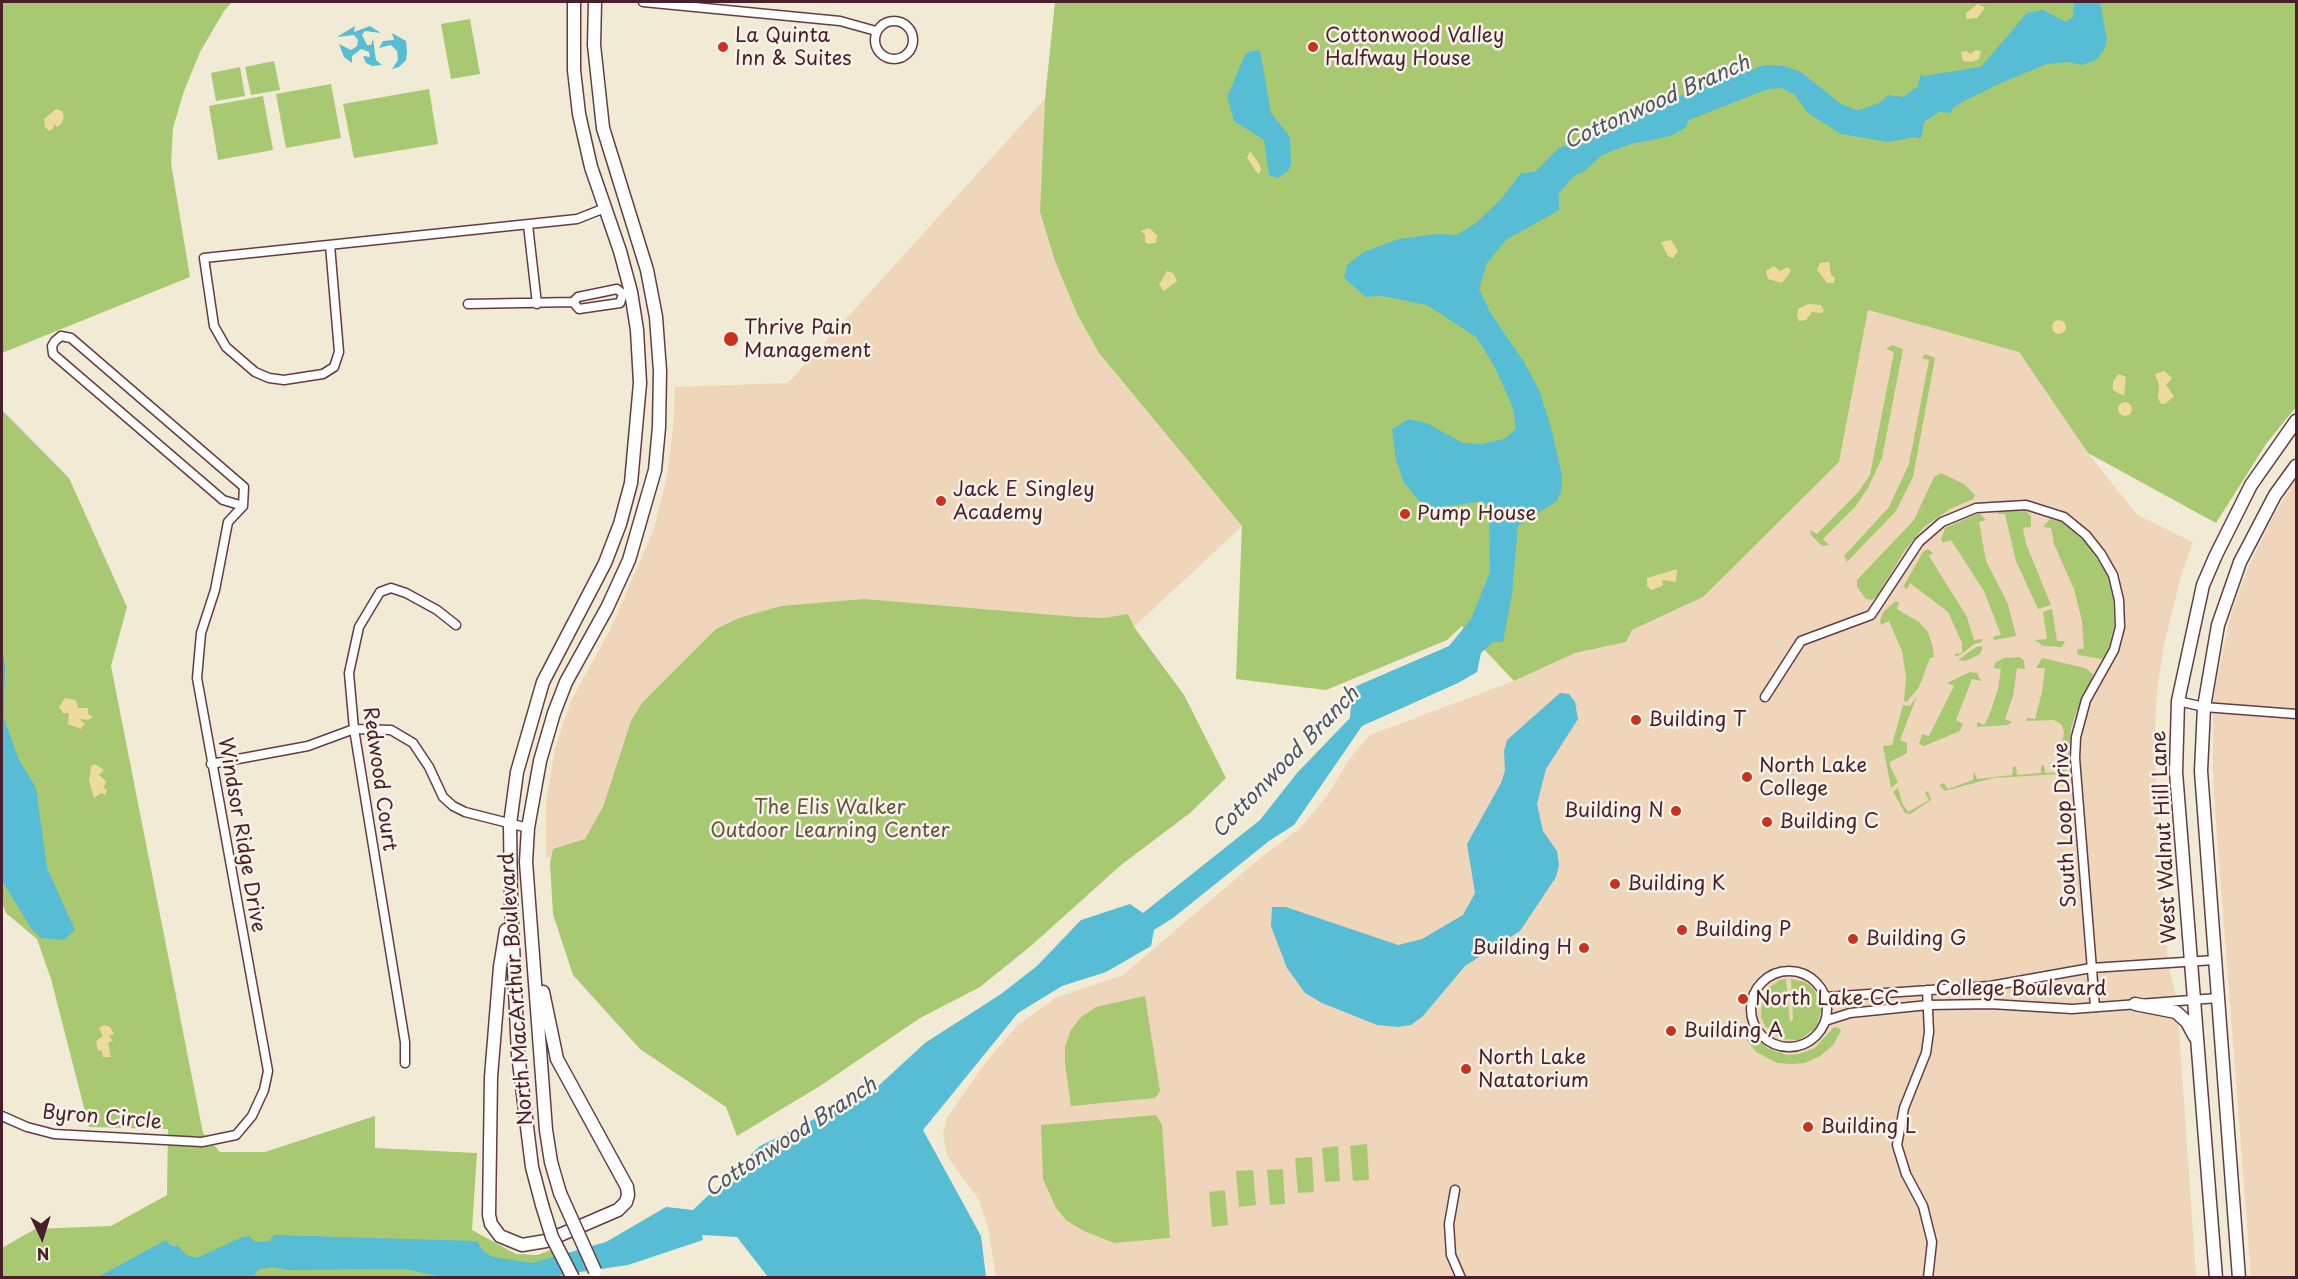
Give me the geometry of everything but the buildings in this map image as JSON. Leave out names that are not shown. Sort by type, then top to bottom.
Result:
[{"type":"main road","name":"North MacArthur Boulevard","points":[[573,1278],[552,1237],[542,1205],[532,1167],[524,1114],[511,902],[510,824],[517,772],[540,690],[556,653],[605,563],[620,524],[634,462],[640,378],[637,330],[605,208],[591,167],[579,114],[574,60],[574,2]]},
{"type":"main road","name":"North MacArthur Boulevard","points":[[595,2],[594,45],[603,128],[647,270],[656,317],[660,378],[655,470],[629,560],[607,608],[566,682],[554,713],[540,761],[528,828],[526,862],[535,957],[546,1130],[551,1161],[560,1193],[597,1274]]},
{"type":"main road","points":[[640,378],[660,378]]},
{"type":"main road","name":"West Walnut Hill Lane","points":[[2216,1278],[2176,772],[2178,700],[2200,597],[2216,555],[2251,485],[2296,421]]},
{"type":"main road","name":"West Walnut Hill Lane","points":[[2239,1278],[2201,769],[2204,706],[2216,633],[2240,562],[2275,495],[2296,466]]},
{"type":"main road","points":[[511,902],[500,967],[491,1077],[489,1215],[491,1224],[500,1236],[522,1245],[546,1241],[618,1210],[626,1202],[628,1196],[627,1187],[557,1059],[535,957]]},
{"type":"main road","points":[[2135,1004],[2176,1012],[2187,1022],[2197,1040]]},
{"type":"street","points":[[643,2],[840,21],[876,31]]},
{"type":"street","points":[[892,20],[904,23],[913,34],[912,46],[904,56],[886,58],[877,50],[876,31],[885,22],[892,20]]},
{"type":"street","points":[[330,245],[339,352],[334,367],[323,374],[284,380],[269,378],[255,372],[226,347],[214,326],[204,258],[577,219],[605,208]]},
{"type":"street","points":[[528,225],[537,304]]},
{"type":"street","points":[[468,304],[573,302],[578,297],[617,289],[627,293],[620,303],[579,309],[573,302]]},
{"type":"street","points":[[61,336],[71,338],[244,487],[243,507],[223,500],[53,354],[52,346],[55,341],[61,336]]},
{"type":"street","name":"South Loop Drive","points":[[1765,697],[1801,641],[1871,615],[1919,542],[1942,522],[1976,508],[2026,505],[2064,517],[2086,535],[2101,554],[2113,575],[2119,600],[2120,627],[2114,650],[2086,700],[2076,737],[2075,758],[2095,1007]]},
{"type":"street","name":"Windsor Ridge Drive","points":[[202,1142],[236,1135],[252,1116],[264,1090],[268,1071],[211,764],[198,678],[201,633],[215,590],[228,522],[243,507]]},
{"type":"street","name":"Redwood Court","points":[[405,1063],[405,1042],[354,729],[349,673],[359,627],[380,592],[391,588],[406,592],[437,610],[456,626]]},
{"type":"street","points":[[2178,700],[2204,706],[2296,714]]},
{"type":"street","points":[[211,764],[308,746],[354,729],[391,730],[413,743],[429,767],[443,797],[453,806],[465,812],[528,828]]},
{"type":"street","name":"College Boulevard","points":[[1825,997],[1990,986],[2091,968],[2215,960]]},
{"type":"street","points":[[1792,971],[1810,978],[1819,986],[1825,997],[1827,1009],[1825,1021],[1819,1032],[1810,1041],[1798,1046],[1785,1047],[1762,1037],[1751,1015],[1756,991],[1763,981],[1779,972],[1792,971]]},
{"type":"street","points":[[1927,990],[1929,1032],[1926,1053],[1904,1108],[1897,1145],[1906,1174],[1923,1206],[1932,1242],[1928,1278]]},
{"type":"street","name":"College Boulevard","points":[[1825,1021],[1850,1013],[1928,1005],[2095,1007],[2218,998]]},
{"type":"street","name":"Byron Circle","points":[[2,1116],[27,1127],[54,1134],[202,1142]]},
{"type":"street","points":[[1455,1190],[1449,1224],[1451,1255],[1461,1278]]},
{"type":"shaded area","name":"Jack E Singley Academy","points":[[1045,99],[1040,212],[1055,261],[1077,314],[1099,353],[1242,526],[1134,627],[597,863],[546,857],[546,803],[555,748],[571,701],[611,628],[654,529],[667,475],[673,429],[675,387],[788,383]]},
{"type":"shaded area","name":"North Lake College","points":[[1868,310],[2019,352],[2088,453],[2137,515],[2193,542],[2181,576],[2164,645],[2157,691],[2154,749],[2168,965],[2177,1000],[2196,1277],[996,1277],[988,1228],[979,1200],[947,1156],[943,1134],[947,1118],[985,1063],[1016,1027],[1055,998],[1123,975],[1259,859],[1299,829],[1327,796],[1350,758],[1370,735],[1514,681],[1575,653],[1626,642],[1632,630],[1691,603],[1839,462]]},
{"type":"shaded area","points":[[2296,478],[2296,1277],[2251,1277],[2213,784],[2213,700],[2230,617],[2249,565]]},
{"type":"green space","points":[[2,2],[232,2],[224,11],[200,52],[184,91],[173,128],[171,163],[190,277],[2,353]]},
{"type":"green space","points":[[1055,2],[2296,2],[2296,407],[2266,444],[2216,523],[2088,453],[2019,352],[1868,310],[1839,462],[1703,597],[1632,630],[1626,642],[1575,653],[1514,681],[1462,626],[1447,640],[1326,690],[1236,679],[1242,526],[1099,353],[1077,314],[1055,261],[1040,212],[1045,99]]},
{"type":"green space","points":[[470,19],[480,74],[451,79],[441,24]]},
{"type":"green space","points":[[274,61],[280,90],[251,95],[245,67]]},
{"type":"green space","points":[[240,67],[245,96],[216,101],[211,73]]},
{"type":"green space","points":[[331,84],[341,138],[286,148],[276,94]]},
{"type":"green space","points":[[429,89],[438,144],[354,158],[343,104]]},
{"type":"green space","points":[[263,96],[273,150],[218,160],[209,106]]},
{"type":"green space","points":[[1892,345],[1903,349],[1882,458],[1868,488],[1855,507],[1823,539],[1829,545],[1822,546],[1811,535],[1810,530],[1817,534],[1859,491],[1870,475],[1894,352],[1886,349]]},
{"type":"green space","points":[[1925,354],[1935,358],[1913,477],[1896,511],[1847,562],[1844,556],[1889,507],[1909,464],[1929,360],[1922,358]]},
{"type":"green space","points":[[2,410],[69,478],[127,607],[111,666],[203,1133],[220,1152],[265,1152],[375,1116],[375,1148],[477,1153],[472,1230],[516,1254],[537,1255],[551,1250],[566,1277],[2,1277],[2,1248],[35,1229],[111,1226],[167,1195],[168,1129],[89,1127],[51,979],[37,939],[6,913],[2,903]]},
{"type":"green space","points":[[1941,473],[1964,484],[1975,495],[1973,499],[1950,509],[1924,527],[1905,550],[1877,596],[1872,600],[1866,599],[1857,587],[1857,580],[1914,520],[1934,477]]},
{"type":"green space","points":[[2017,508],[2025,510],[2031,516],[2031,527],[2023,528],[2026,544],[2051,605],[2038,609],[2016,561],[2005,514],[1998,514],[2000,510]]},
{"type":"green space","points":[[1979,513],[1986,520],[1979,522],[1986,561],[2008,604],[2016,636],[1994,640],[1993,637],[2001,635],[1984,591],[1951,540],[1943,543],[1941,539],[1945,528]]},
{"type":"green space","points":[[2050,519],[2061,522],[2087,543],[2107,575],[2113,598],[2114,626],[2107,655],[2102,659],[2078,655],[2077,649],[2084,649],[2082,621],[2074,589],[2054,544],[2051,528],[2043,527]]},
{"type":"green space","points":[[1928,549],[1933,553],[1929,556],[1967,617],[1974,640],[1982,639],[1982,642],[1974,644],[1963,653],[1958,656],[1955,654],[1962,653],[1962,643],[1948,612],[1910,583],[1907,589],[1903,587],[1923,552]]},
{"type":"green space","name":"The Elis Walker Outdoor Learning Center","points":[[864,599],[1077,617],[1104,618],[1128,614],[1134,627],[1184,695],[1226,778],[1190,813],[1121,865],[1032,945],[980,987],[920,1018],[820,1086],[737,1136],[726,1107],[640,1049],[573,975],[553,914],[550,863],[553,849],[585,839],[603,807],[631,721],[642,703],[716,629],[739,618],[781,606]]},
{"type":"green space","points":[[1896,601],[1899,603],[1897,609],[1919,622],[1928,632],[1934,657],[1930,658],[1919,687],[1907,702],[1904,701],[1906,677],[1902,651],[1889,621],[1881,625],[1880,621],[1883,612]]},
{"type":"green space","points":[[2052,609],[2057,641],[2065,641],[2062,647],[2043,646],[2035,640],[2047,639],[2043,612]]},
{"type":"green space","points":[[1983,646],[1980,654],[1966,661],[1958,660],[1976,647]]},
{"type":"green space","points":[[2020,657],[2024,661],[2025,669],[2017,668],[2013,696],[2005,719],[2012,722],[2008,725],[1977,727],[1977,722],[1984,725],[1989,716],[1998,689],[2001,669],[1994,668],[1995,663],[2004,658]]},
{"type":"green space","points":[[2042,658],[2085,668],[2093,674],[2092,683],[2077,710],[2071,728],[2067,770],[2060,774],[1993,778],[1945,791],[1939,785],[1944,783],[1948,789],[1973,780],[1974,771],[1977,779],[2012,775],[2013,767],[2016,767],[2017,775],[2041,773],[2041,766],[2044,765],[2045,773],[2057,772],[2064,733],[2062,725],[2054,720],[2026,721],[2027,718],[2035,719],[2042,692],[2045,668],[2036,668]]},
{"type":"green space","points":[[1970,672],[1977,673],[1981,681],[1972,679],[1956,720],[1963,724],[1960,731],[1924,746],[1919,744],[1922,734],[1929,736],[1954,686],[1947,683]]},
{"type":"green space","points":[[1917,696],[1900,740],[1907,743],[1907,753],[1890,762],[1898,782],[1891,788],[1883,746],[1892,745],[1903,705],[1910,706]]},
{"type":"green space","points":[[1898,788],[1902,803],[1908,812],[1929,800],[1925,793],[1928,791],[1931,800],[1910,814],[1905,813],[1893,792]]},
{"type":"green space","points":[[1786,979],[1790,1022],[1793,1020],[1791,979],[1805,982],[1814,989],[1822,1008],[1816,1028],[1799,1040],[1780,1039],[1765,1026],[1761,1017],[1762,998],[1767,989],[1780,980]]},
{"type":"green space","points":[[1145,996],[1160,1091],[1155,1098],[1071,1106],[1065,1047],[1071,1030],[1081,1017],[1096,1007]]},
{"type":"green space","points":[[1747,1027],[1767,1048],[1787,1055],[1799,1054],[1815,1048],[1834,1027],[1841,1031],[1833,1045],[1820,1056],[1805,1063],[1791,1064],[1777,1063],[1756,1052],[1741,1033],[1742,1028]]},
{"type":"green space","points":[[1156,1115],[1162,1125],[1170,1238],[1114,1243],[1084,1231],[1067,1221],[1056,1208],[1043,1179],[1041,1125]]},
{"type":"green space","points":[[1367,1144],[1369,1180],[1353,1181],[1350,1146]]},
{"type":"green space","points":[[1338,1146],[1340,1181],[1325,1182],[1322,1148]]},
{"type":"green space","points":[[1312,1157],[1314,1192],[1298,1193],[1295,1158]]},
{"type":"green space","points":[[1283,1169],[1285,1204],[1270,1205],[1267,1170]]},
{"type":"green space","points":[[1253,1170],[1256,1205],[1239,1207],[1236,1171]]},
{"type":"green space","points":[[1225,1190],[1228,1225],[1212,1227],[1209,1192]]},
{"type":"sand","points":[[1978,4],[1985,8],[1977,18],[1966,19],[1966,13]]},
{"type":"sand","points":[[1976,50],[1981,51],[1979,59],[1972,62],[1963,61],[1961,52],[1967,51],[1970,54]]},
{"type":"sand","points":[[56,109],[62,111],[64,117],[61,124],[57,127],[54,124],[53,129],[49,131],[45,127],[44,119]]},
{"type":"sand","points":[[1250,151],[1260,165],[1261,171],[1258,174],[1247,158]]},
{"type":"sand","points":[[1149,228],[1157,235],[1156,243],[1145,242],[1145,235],[1141,231]]},
{"type":"sand","points":[[1671,240],[1678,251],[1673,258],[1668,256],[1661,242]]},
{"type":"sand","points":[[1829,262],[1831,275],[1835,278],[1834,283],[1827,283],[1817,270],[1820,263]]},
{"type":"sand","points":[[1774,266],[1780,271],[1788,267],[1791,271],[1782,283],[1768,279],[1766,271]]},
{"type":"sand","points":[[1167,271],[1173,273],[1177,281],[1164,291],[1159,285]]},
{"type":"sand","points":[[1808,304],[1821,305],[1824,311],[1812,312],[1806,320],[1799,321],[1798,309]]},
{"type":"sand","points":[[2056,320],[2062,320],[2066,327],[2062,334],[2056,334],[2052,330],[2052,324]]},
{"type":"sand","points":[[2164,371],[2172,378],[2166,385],[2174,396],[2165,404],[2161,404],[2155,374]]},
{"type":"sand","points":[[2119,374],[2126,377],[2124,396],[2113,390],[2113,381]]},
{"type":"sand","points":[[2125,402],[2130,404],[2132,409],[2130,414],[2125,416],[2120,414],[2118,409],[2120,404]]},
{"type":"sand","points":[[1677,569],[1676,582],[1662,580],[1663,585],[1651,590],[1647,586],[1647,578]]},
{"type":"sand","points":[[65,698],[76,700],[78,708],[88,708],[88,714],[93,717],[88,720],[79,719],[85,724],[81,729],[68,724],[69,713],[63,713],[59,707]]},
{"type":"sand","points":[[95,764],[104,770],[99,775],[106,781],[104,788],[107,790],[105,795],[101,793],[94,798],[89,780],[91,766]]},
{"type":"sand","points":[[104,1025],[110,1027],[114,1034],[109,1036],[113,1041],[108,1043],[111,1057],[103,1057],[96,1041],[103,1036],[99,1028]]},
{"type":"water","name":"Cottonwood Branch","points":[[2074,2],[2100,2],[2107,39],[2104,50],[2096,60],[2082,65],[2068,62],[2047,64],[2003,82],[1954,107],[1950,113],[1939,112],[1924,122],[1921,139],[1915,137],[1888,142],[1841,134],[1808,113],[1795,95],[1782,88],[1768,89],[1689,120],[1686,127],[1671,136],[1631,144],[1602,155],[1585,171],[1574,176],[1559,193],[1559,210],[1506,240],[1487,263],[1479,289],[1490,312],[1524,362],[1539,390],[1551,427],[1562,475],[1562,488],[1557,501],[1518,526],[1512,594],[1503,642],[1493,642],[1481,653],[1477,672],[1458,683],[1362,726],[1294,825],[1269,841],[1173,918],[1154,930],[1151,946],[1106,972],[1062,986],[1018,1013],[923,1130],[981,1236],[986,1277],[768,1277],[737,1237],[702,1235],[703,1240],[628,1265],[560,1275],[560,1277],[447,1278],[405,1269],[289,1270],[273,1267],[259,1269],[254,1276],[248,1277],[96,1278],[166,1240],[171,1246],[178,1246],[186,1255],[197,1258],[242,1237],[249,1236],[255,1242],[269,1241],[274,1235],[477,1241],[483,1251],[493,1257],[532,1263],[606,1242],[666,1207],[693,1210],[760,1146],[875,1089],[925,1043],[1001,994],[1037,966],[1081,920],[1130,904],[1143,913],[1260,820],[1297,773],[1350,718],[1352,688],[1449,646],[1471,619],[1490,572],[1489,510],[1483,501],[1431,509],[1417,499],[1404,482],[1396,460],[1392,429],[1409,419],[1426,423],[1463,443],[1482,444],[1504,439],[1516,429],[1513,408],[1495,367],[1476,337],[1427,305],[1382,296],[1366,297],[1344,278],[1347,265],[1364,252],[1399,239],[1438,234],[1456,235],[1476,223],[1502,198],[1521,173],[1535,172],[1559,148],[1580,140],[1602,124],[1765,65],[1784,66],[1801,72],[1841,104],[1856,110],[1863,109],[1881,102],[1888,95],[1903,97],[1918,86],[1921,73],[1923,76],[1981,67],[2027,13],[2043,10],[2066,22],[2073,17]]},
{"type":"water","points":[[355,26],[354,32],[370,26],[381,33],[365,31],[362,35],[367,45],[371,45],[373,39],[376,60],[382,65],[372,66],[366,63],[363,56],[370,57],[369,52],[361,49],[352,56],[352,63],[344,57],[339,44],[351,50],[357,46],[358,40],[354,35],[337,37]]},
{"type":"water","points":[[392,33],[406,41],[407,52],[406,60],[399,67],[392,69],[398,60],[397,51],[391,45],[379,48],[383,41],[394,40]]},
{"type":"water","points":[[1260,50],[1271,113],[1290,137],[1291,164],[1288,171],[1278,178],[1269,175],[1264,140],[1234,121],[1227,97],[1244,57],[1248,52]]},
{"type":"water","points":[[2,648],[5,665],[4,718],[18,758],[36,788],[47,868],[75,930],[64,940],[41,938],[33,931],[2,881]]},
{"type":"water","points":[[1560,693],[1569,694],[1575,702],[1578,719],[1546,769],[1537,804],[1543,831],[1557,851],[1559,865],[1556,877],[1520,931],[1465,966],[1423,1016],[1411,1025],[1398,1027],[1377,1025],[1322,1003],[1305,993],[1287,968],[1271,926],[1272,907],[1286,907],[1398,945],[1422,939],[1463,915],[1475,893],[1467,844],[1501,783],[1505,771],[1504,751],[1507,740]]},
{"type":"place","name":"La Quinta Inn & Suites","points":[[723,47]]},
{"type":"place","name":"Cottonwood Valley Halfway House","points":[[1313,47]]},
{"type":"place","name":"Thrive Pain Management","points":[[731,339]]},
{"type":"place","name":"Jack E Singley Academy","points":[[941,501]]},
{"type":"place","name":"Pump House","points":[[1405,514]]},
{"type":"place","name":"Building T","points":[[1636,720]]},
{"type":"place","name":"North Lake College","points":[[1747,777]]},
{"type":"place","name":"Building N","points":[[1676,811]]},
{"type":"place","name":"Building C","points":[[1767,822]]},
{"type":"place","name":"Building K","points":[[1615,884]]},
{"type":"place","name":"Building P","points":[[1682,930]]},
{"type":"place","name":"Building G","points":[[1853,939]]},
{"type":"place","name":"Building H","points":[[1584,948]]},
{"type":"place","name":"North Lake CC","points":[[1743,999]]},
{"type":"place","name":"Building A","points":[[1671,1031]]},
{"type":"place","name":"North Lake Natatorium","points":[[1466,1069]]},
{"type":"place","name":"Building L","points":[[1808,1127]]}]
